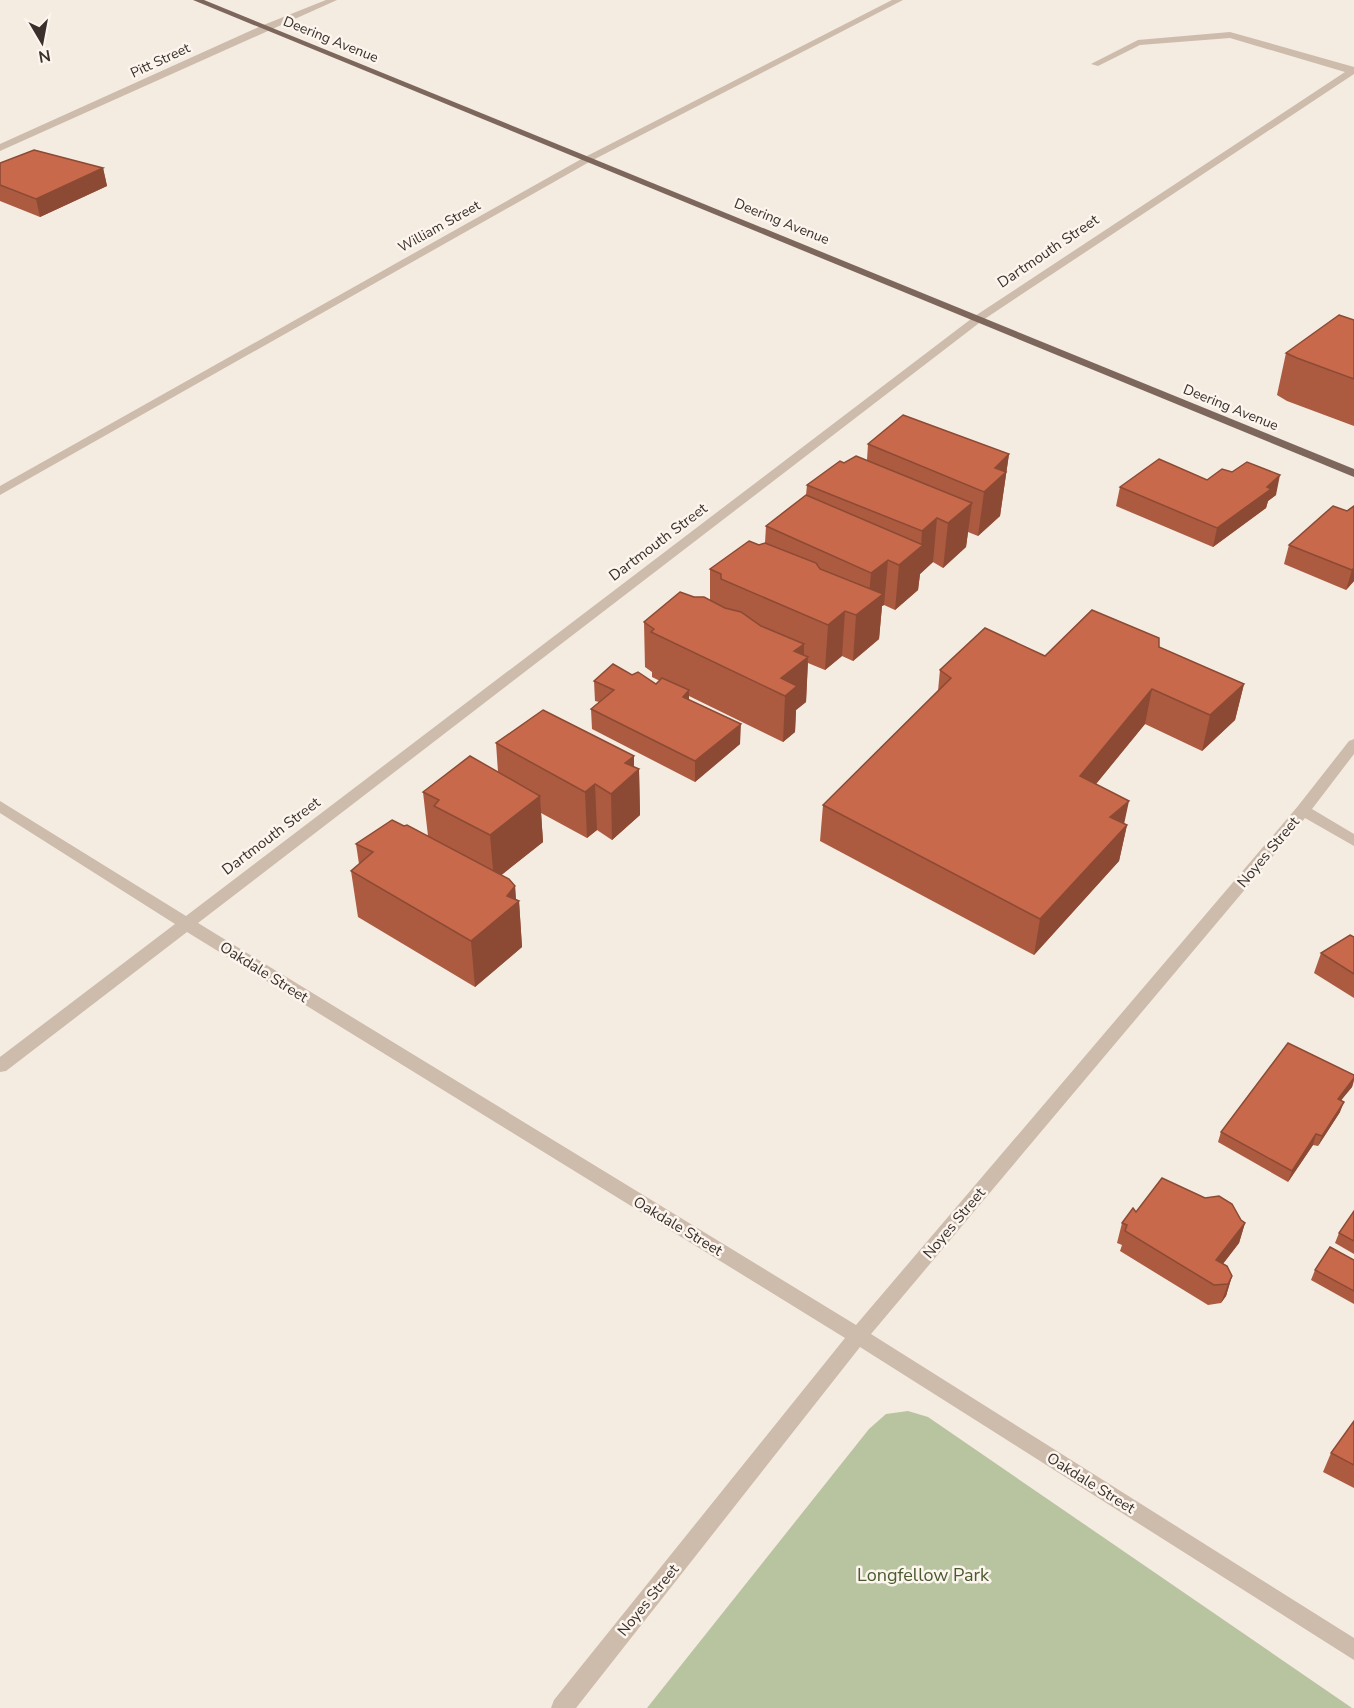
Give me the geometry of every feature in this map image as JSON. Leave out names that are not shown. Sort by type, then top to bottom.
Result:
[{"type":"main road","name":"Deering Avenue","points":[[197,0],[1354,473]]},
{"type":"street","name":"Pitt Street","points":[[0,148],[264,28],[333,0]]},
{"type":"street","name":"William Street","points":[[0,491],[588,159],[899,0]]},
{"type":"street","points":[[1095,64],[1138,43],[1230,35],[1353,71]]},
{"type":"street","name":"Dartmouth Street","points":[[0,1066],[979,318],[1353,71]]},
{"type":"street","name":"Noyes Street","points":[[562,1708],[858,1336],[1303,810],[1354,744]]},
{"type":"street","name":"Oakdale Street","points":[[0,806],[185,923],[858,1336],[1354,1650]]},
{"type":"street","points":[[1303,810],[1354,841]]},
{"type":"green space","name":"Longfellow Park","points":[[908,1411],[928,1417],[1352,1708],[647,1708],[869,1429],[886,1414]]},
{"type":"building","points":[[34,150],[103,168],[36,199],[0,185],[0,163]]},
{"type":"building","points":[[1339,315],[1354,320],[1354,379],[1286,353]]},
{"type":"building","points":[[903,415],[1009,454],[995,468],[1006,472],[984,492],[868,444]]},
{"type":"building","points":[[856,456],[972,503],[948,523],[937,518],[922,531],[807,485],[840,461],[844,463]]},
{"type":"building","points":[[1159,459],[1207,480],[1222,469],[1232,472],[1247,462],[1280,475],[1267,487],[1271,489],[1217,528],[1120,487]]},
{"type":"building","points":[[806,495],[923,545],[899,565],[888,560],[871,573],[766,526]]},
{"type":"building","points":[[1333,506],[1347,511],[1354,506],[1354,568],[1352,570],[1289,545]]},
{"type":"building","points":[[749,541],[759,545],[765,543],[816,563],[820,569],[883,594],[856,615],[845,611],[828,625],[721,579],[721,574],[710,569]]},
{"type":"building","points":[[680,592],[694,597],[704,597],[725,608],[741,612],[761,626],[804,644],[794,651],[808,657],[781,678],[797,686],[785,696],[651,632],[654,629],[644,622]]},
{"type":"building","points":[[1092,610],[1159,638],[1159,647],[1244,684],[1210,715],[1152,689],[1080,776],[1129,801],[1110,817],[1127,825],[1040,919],[823,805],[951,678],[940,670],[985,628],[1045,656]]},
{"type":"building","points":[[613,664],[632,675],[638,672],[656,684],[662,678],[689,690],[683,697],[741,724],[695,761],[591,709],[614,690],[594,681]]},
{"type":"building","points":[[543,710],[634,756],[625,763],[639,769],[611,794],[595,784],[585,792],[496,743]]},
{"type":"building","points":[[470,756],[540,796],[490,835],[434,806],[439,800],[423,792]]},
{"type":"building","points":[[392,820],[404,826],[407,825],[509,879],[515,886],[507,896],[519,901],[471,941],[351,871],[373,852],[356,844]]},
{"type":"building","points":[[1350,935],[1354,937],[1354,974],[1321,953]]},
{"type":"building","points":[[1288,1043],[1354,1075],[1338,1099],[1344,1102],[1322,1136],[1316,1134],[1292,1171],[1221,1132]]},
{"type":"building","points":[[1162,1178],[1205,1198],[1219,1196],[1232,1204],[1245,1223],[1216,1260],[1227,1266],[1232,1276],[1228,1284],[1214,1285],[1125,1231],[1127,1225],[1122,1223],[1133,1208],[1136,1212]]},
{"type":"building","points":[[1354,1211],[1354,1241],[1339,1233]]},
{"type":"building","points":[[1330,1247],[1354,1260],[1354,1291],[1315,1270]]},
{"type":"building","points":[[1354,1421],[1354,1465],[1331,1453]]}]
